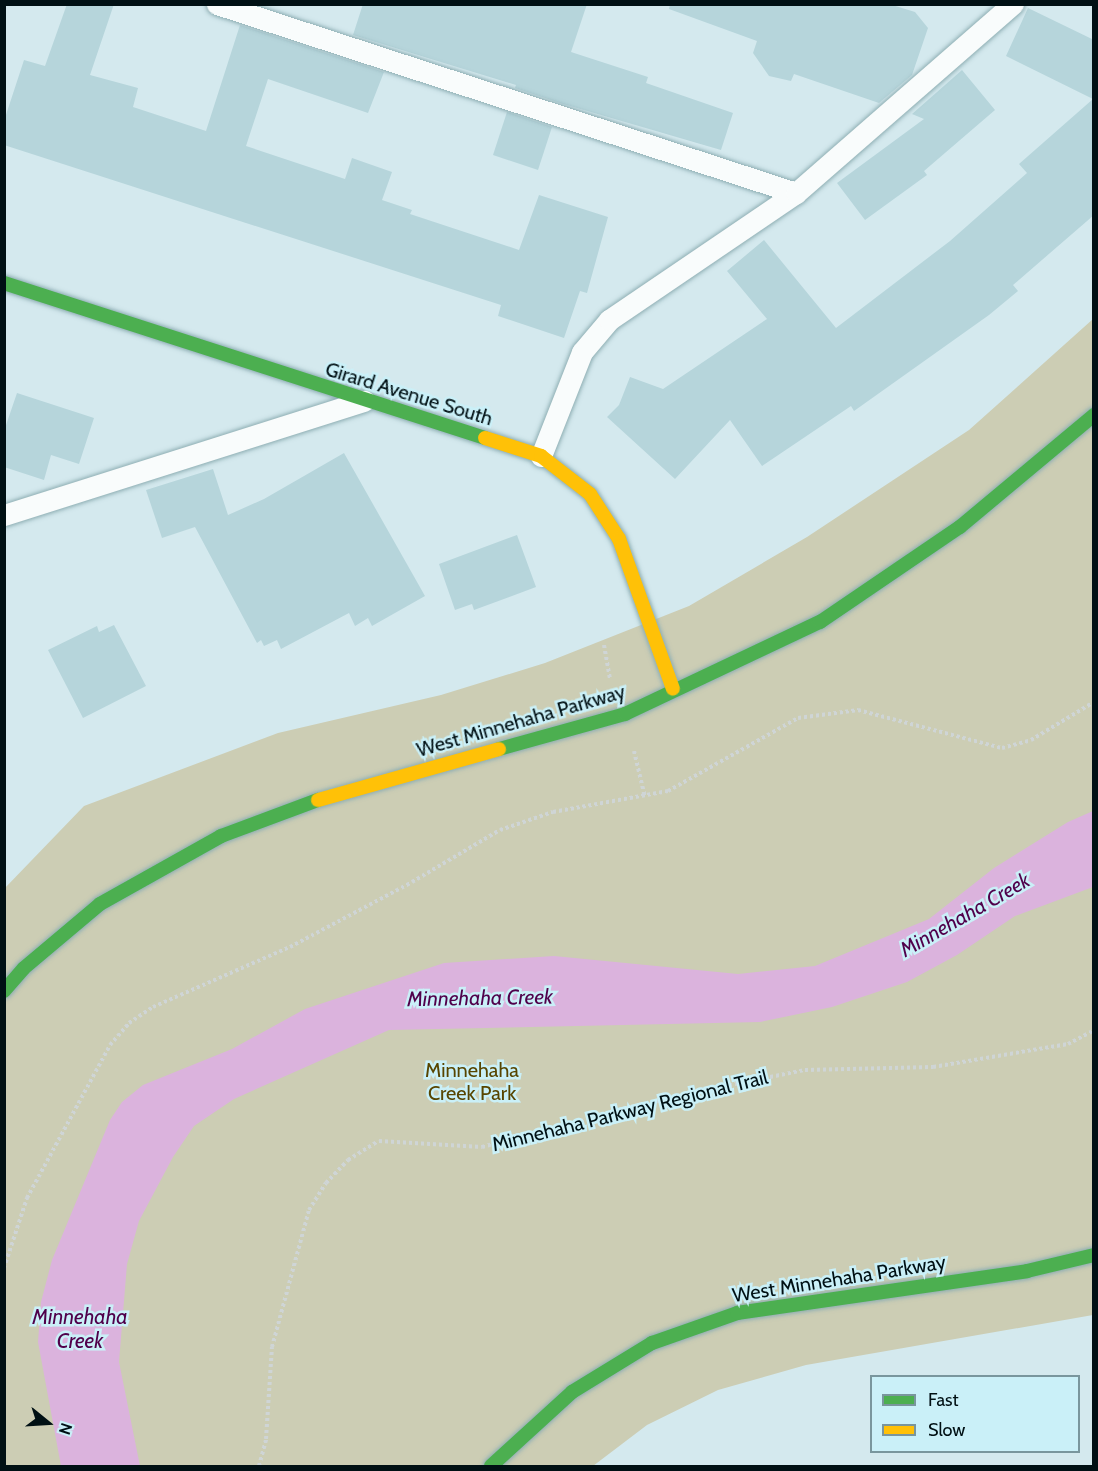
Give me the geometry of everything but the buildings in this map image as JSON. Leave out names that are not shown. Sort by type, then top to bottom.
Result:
[{"type":"street","name":"Girard Avenue South","points":[[4,283],[364,401],[541,456],[590,494],[619,539],[673,688]]},
{"type":"street","name":"West Minnehaha Parkway","points":[[4,991],[24,968],[100,904],[221,836],[341,792],[625,714],[673,688],[820,622],[960,527],[1094,415]]},
{"type":"street","name":"West Minnehaha Parkway","points":[[491,1467],[572,1392],[652,1343],[737,1313],[1027,1271],[1094,1255]]},
{"type":"lane","points":[[217,4],[796,193]]},
{"type":"lane","points":[[541,456],[582,352],[609,320],[796,193],[1013,4]]},
{"type":"lane","points":[[4,515],[364,401]]},
{"type":"path","points":[[4,1268],[27,1198],[110,1045],[129,1023],[153,1008],[290,947],[412,882],[500,830],[553,812],[668,791],[798,718],[858,710],[1002,748],[1031,740],[1094,702]]},
{"type":"path","name":"Minnehaha Parkway Regional Trail","points":[[260,1467],[266,1439],[272,1347],[309,1210],[326,1183],[348,1160],[379,1140],[482,1147],[676,1095],[805,1070],[933,1067],[1068,1044],[1094,1030]]},
{"type":"green space","name":"Minnehaha Creek Park","points":[[1093,319],[1093,1315],[806,1365],[718,1390],[647,1425],[593,1466],[5,1466],[4,889],[84,806],[278,733],[441,695],[545,663],[689,606],[807,537],[969,430]]},
{"type":"water","name":"Minnehaha Creek","points":[[1093,811],[1093,887],[1015,916],[957,955],[907,982],[832,1007],[760,1022],[389,1030],[234,1099],[194,1126],[173,1157],[139,1221],[127,1264],[119,1362],[140,1466],[61,1466],[38,1342],[41,1302],[52,1260],[110,1120],[122,1102],[143,1085],[232,1049],[305,1009],[444,963],[554,956],[738,974],[815,966],[929,919],[994,868],[1068,822]]},
{"type":"traffic: fast","points":[[4,283],[485,438]]},
{"type":"traffic: fast","points":[[499,749],[625,714],[820,622],[960,527],[1094,415]]},
{"type":"traffic: fast","points":[[4,991],[24,968],[100,904],[221,836],[318,800]]},
{"type":"traffic: fast","points":[[491,1466],[572,1392],[652,1343],[737,1313],[1027,1271],[1094,1255]]},
{"type":"traffic: slow","points":[[485,438],[541,456],[590,494],[619,539],[673,689]]},
{"type":"traffic: slow","points":[[318,800],[499,749]]}]
